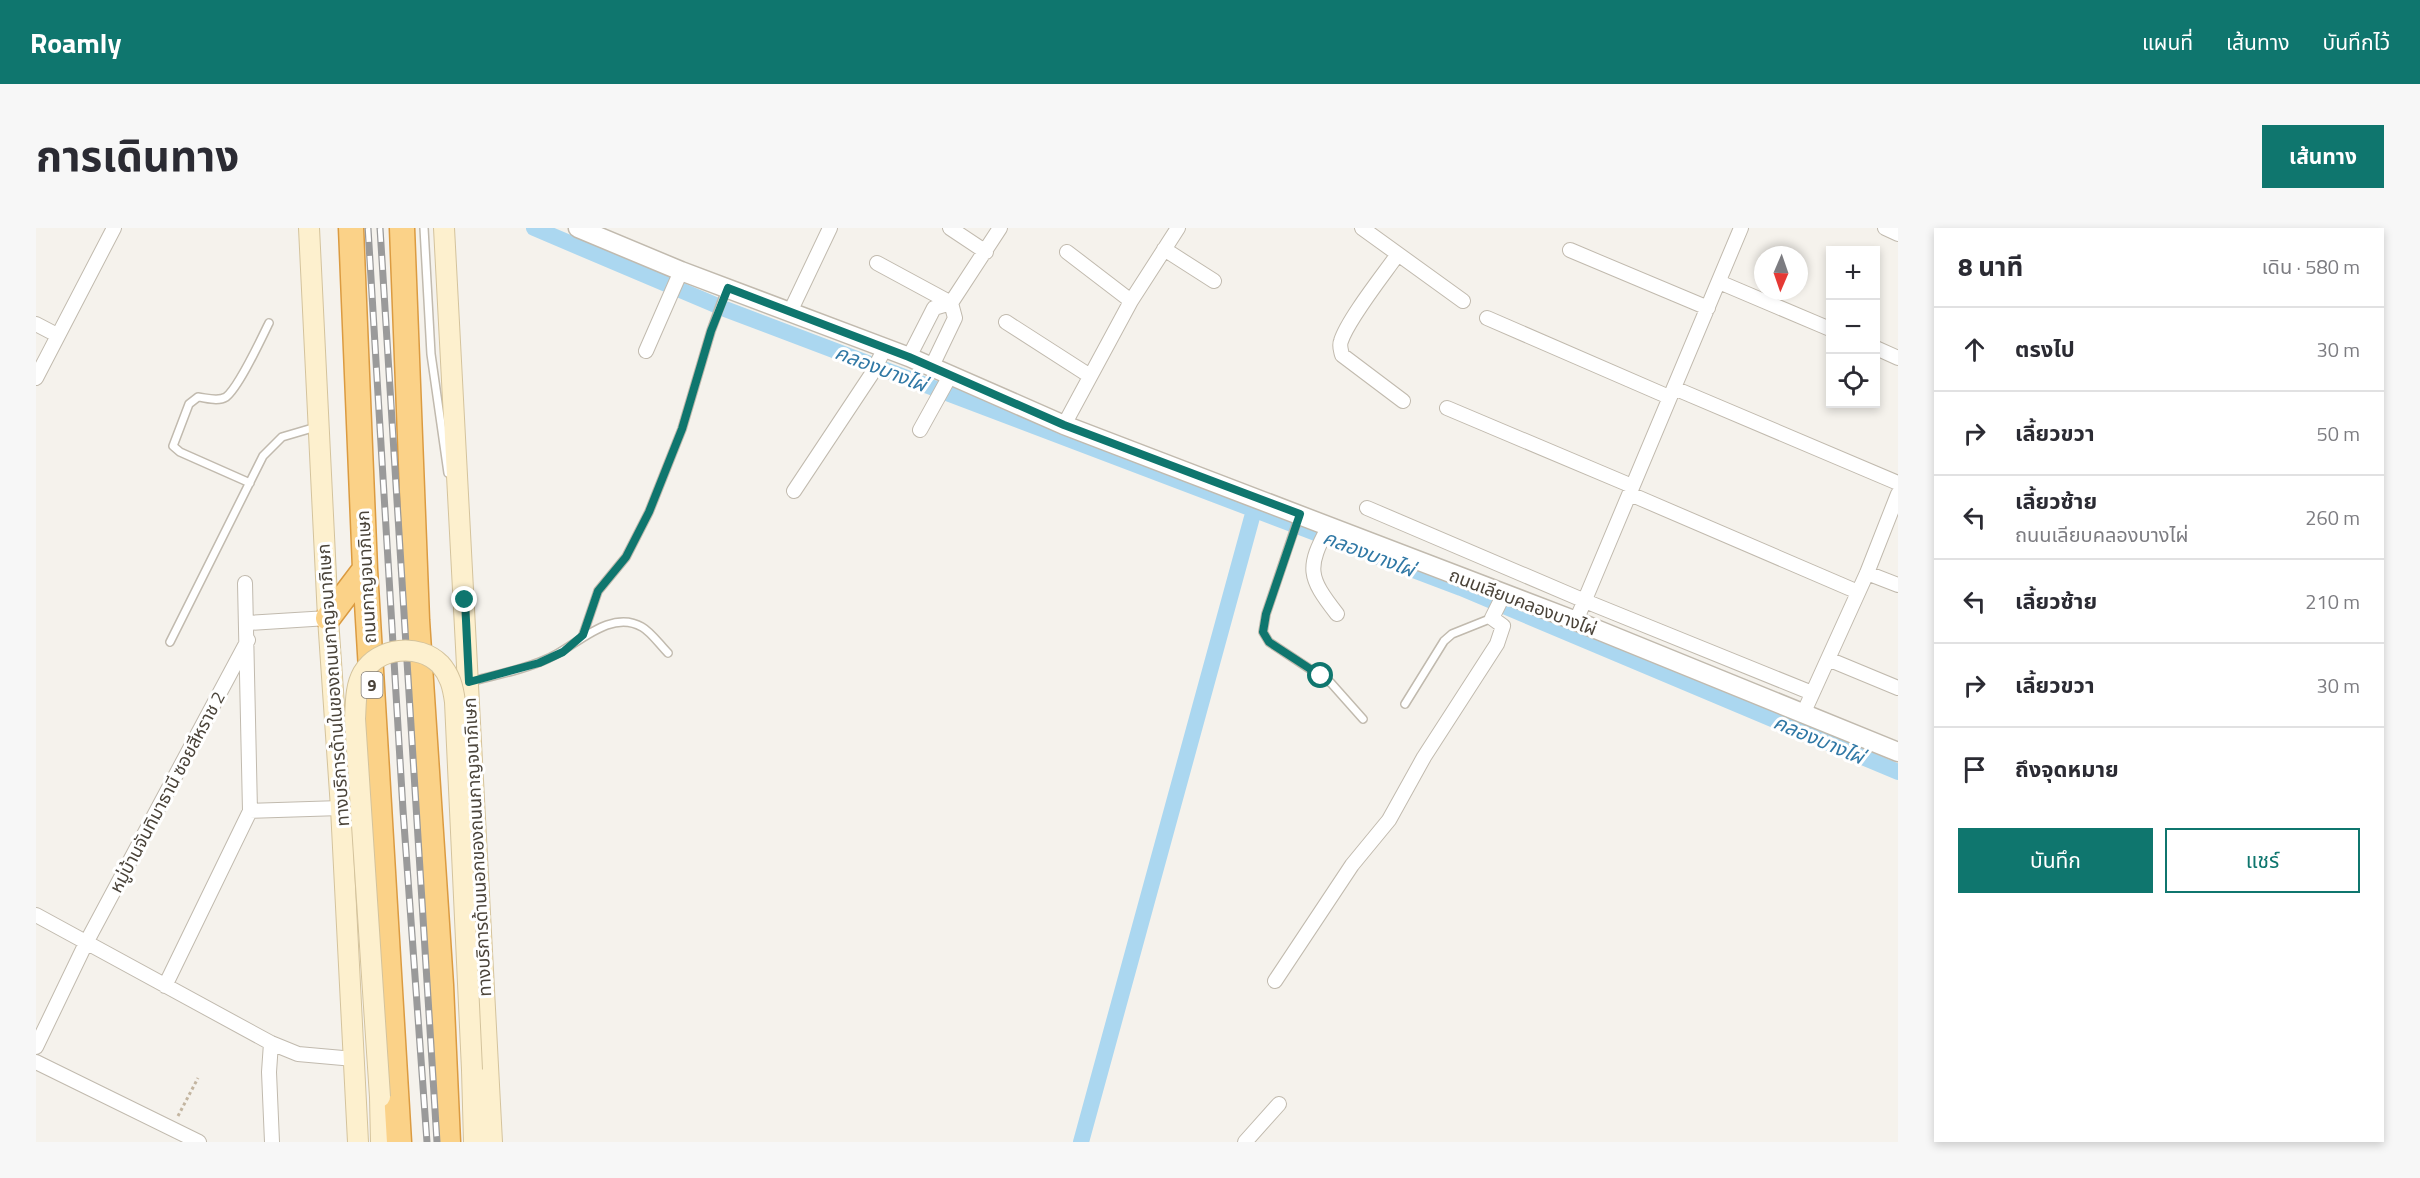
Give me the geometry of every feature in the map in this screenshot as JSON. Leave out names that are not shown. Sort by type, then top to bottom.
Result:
[{"type":"highway","name":"ถนนกาญจนาภิเษก","points":[[351,228],[365,569],[399,1142]]},
{"type":"highway","points":[[402,234],[417,620],[441,985],[448,1142]]},
{"type":"highway","points":[[328,618],[365,569]]},
{"type":"main road","name":"ทางบริการด้านในของถนนกาญจนาภิเษก","points":[[309,228],[328,618],[341,808],[358,1142]]},
{"type":"main road","name":"ทางบริการด้านนอกของถนนกาญจนาภิเษก","points":[[444,228],[492,1142]]},
{"type":"main road","points":[[381,1142],[355,719],[356,695],[363,673],[375,660],[400,650],[427,655],[439,663],[452,681],[455,702],[474,1142]]},
{"type":"street","points":[[36,378],[114,228]]},
{"type":"street","name":"ถนนเลียบคลองบางไผ่","points":[[578,228],[725,293],[790,312],[884,351],[932,366],[949,378],[1327,530],[1498,607],[1576,621],[1898,752]]},
{"type":"street","points":[[790,312],[830,228]]},
{"type":"street","points":[[950,228],[986,252]]},
{"type":"street","points":[[909,357],[934,308],[951,303],[1000,228]]},
{"type":"street","points":[[1064,425],[1131,301],[1178,228]]},
{"type":"street","points":[[1362,228],[1463,301]]},
{"type":"street","points":[[1576,621],[1742,228]]},
{"type":"street","points":[[1885,228],[1898,234]]},
{"type":"street","points":[[1164,249],[1214,281]]},
{"type":"street","points":[[1570,250],[1708,308]]},
{"type":"street","points":[[1067,252],[1131,301]]},
{"type":"street","points":[[1398,254],[1352,322],[1341,341],[1340,348],[1342,355],[1403,401]]},
{"type":"street","points":[[878,263],[951,303],[955,318],[932,366]]},
{"type":"street","points":[[646,351],[667,309],[680,275]]},
{"type":"street","points":[[1719,282],[1826,327]]},
{"type":"street","points":[[1487,318],[1898,483]]},
{"type":"street","points":[[1006,322],[1090,376]]},
{"type":"street","points":[[36,324],[57,335]]},
{"type":"street","points":[[1880,350],[1898,358]]},
{"type":"street","points":[[794,491],[871,375],[884,351]]},
{"type":"street","points":[[920,430],[949,378]]},
{"type":"street","points":[[1447,408],[1858,592]]},
{"type":"street","points":[[1803,714],[1867,573],[1898,494]]},
{"type":"street","points":[[1367,508],[1585,601],[1812,693]]},
{"type":"street","points":[[1327,530],[1315,559],[1314,578],[1318,590],[1337,614]]},
{"type":"street","points":[[1867,573],[1898,585]]},
{"type":"street","points":[[165,986],[250,811],[248,623],[245,583]]},
{"type":"street","points":[[1275,981],[1352,865],[1389,820],[1424,757],[1491,654],[1503,629],[1498,607]]},
{"type":"street","points":[[248,623],[328,618]]},
{"type":"street","name":"หมู่บ้านจันทิมาธานี ซอยสีหราช 2","points":[[36,1047],[86,943],[248,640]]},
{"type":"street","points":[[1828,659],[1898,688]]},
{"type":"street","points":[[250,811],[341,808]]},
{"type":"street","points":[[36,915],[271,1043],[298,1054],[354,1059]]},
{"type":"street","points":[[271,1043],[269,1072],[272,1142]]},
{"type":"street","points":[[36,1062],[199,1142]]},
{"type":"street","points":[[1245,1142],[1279,1104]]},
{"type":"lane","points":[[424,228],[431,354],[465,600]]},
{"type":"lane","points":[[583,635],[598,591],[626,557],[649,512],[682,429],[711,331],[725,293]]},
{"type":"lane","points":[[250,483],[180,452],[173,446],[189,404],[198,396],[216,400],[226,397],[236,385],[269,322]]},
{"type":"lane","points":[[170,642],[263,456],[282,437],[318,426]]},
{"type":"lane","points":[[1298,519],[1286,549],[1266,614],[1263,632],[1265,637],[1331,683],[1363,719]]},
{"type":"lane","points":[[1405,704],[1443,641],[1498,607]]},
{"type":"lane","points":[[469,682],[539,663],[563,652],[583,635],[602,626],[625,622],[642,626],[668,653]]},
{"type":"path","points":[[171,1129],[198,1078]]},
{"type":"waterway","name":"คลองบางไผ่","points":[[534,228],[725,309],[1461,588],[1898,772]]},
{"type":"waterway","points":[[1081,1142],[1254,510]]},
{"type":"railway","points":[[368,228],[403,810],[427,1142]]},
{"type":"railway","points":[[380,228],[437,1142]]},
{"type":"route","points":[[465,600],[469,682],[539,663],[563,652],[583,635],[598,591],[626,557],[649,512],[682,429],[711,331],[728,288],[932,366],[1064,425],[1300,514],[1286,549],[1266,614],[1263,632],[1269,642],[1321,676]]}]
